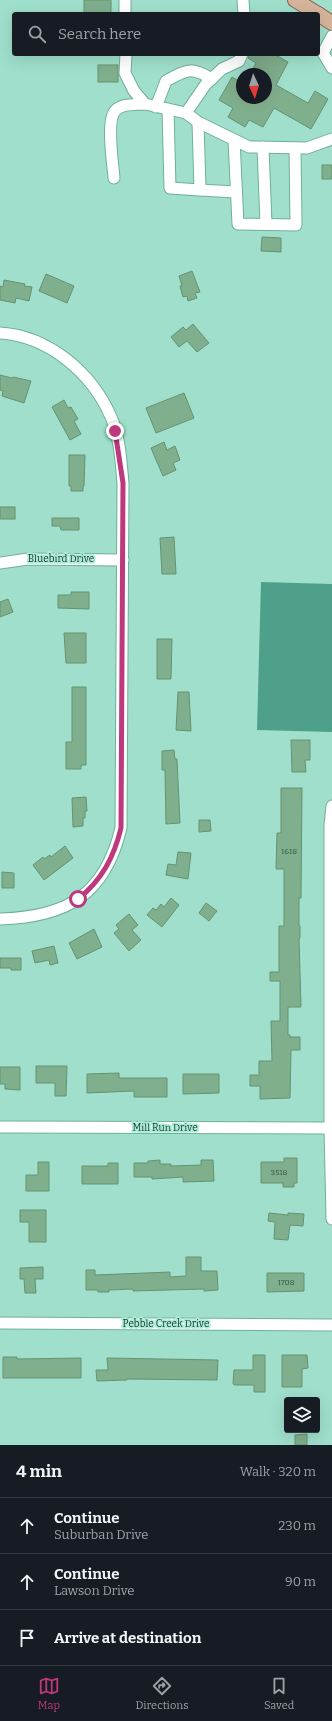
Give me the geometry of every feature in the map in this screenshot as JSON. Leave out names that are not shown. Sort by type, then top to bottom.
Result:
[{"type":"main road","points":[[295,0],[315,12]]},
{"type":"main road","points":[[320,15],[332,22]]},
{"type":"street","points":[[125,0],[126,12]]},
{"type":"street","points":[[243,0],[244,12]]},
{"type":"street","points":[[332,36],[323,53],[332,68]]},
{"type":"street","points":[[126,56],[125,73],[134,91],[144,104]]},
{"type":"street","points":[[186,113],[206,84],[222,70],[240,61],[241,56]]},
{"type":"street","points":[[156,107],[166,81],[187,70],[200,72],[212,79]]},
{"type":"street","points":[[114,178],[110,122],[114,111],[124,105],[144,104],[186,113],[198,122],[249,147],[307,148],[332,139]]},
{"type":"street","points":[[168,109],[170,188],[236,192]]},
{"type":"street","points":[[198,122],[200,190]]},
{"type":"street","points":[[234,140],[238,224],[296,225],[296,148]]},
{"type":"street","points":[[263,147],[266,224]]},
{"type":"street","points":[[0,333],[23,337],[43,345],[64,357],[84,376],[103,401],[112,418],[121,458],[123,483],[121,828],[117,844],[102,876],[91,889],[78,899],[65,907],[36,916],[0,918]]},
{"type":"street","name":"Bluebird Drive","points":[[0,563],[28,559],[123,560]]},
{"type":"street","points":[[332,806],[330,825],[330,1128],[332,1219]]},
{"type":"street","name":"Mill Run Drive","points":[[0,1127],[330,1128]]},
{"type":"street","name":"Pebble Creek Drive","points":[[0,1323],[332,1325]]},
{"type":"green space","points":[[261,582],[332,584],[332,732],[257,730]]},
{"type":"building","points":[[84,0],[111,0],[111,12],[84,12]]},
{"type":"building","points":[[248,56],[278,56],[288,62],[276,85],[308,103],[315,91],[328,99],[311,129],[274,108],[263,127],[249,120],[245,127],[228,117],[233,108],[219,100],[232,77],[236,79],[236,104],[272,104],[272,68],[253,68],[256,63],[248,58]]},
{"type":"building","points":[[98,65],[118,65],[118,82],[98,82]]},
{"type":"building","points":[[322,165],[332,165],[332,179],[322,179]]},
{"type":"building","points":[[262,237],[281,238],[281,252],[261,251]]},
{"type":"building","points":[[192,271],[200,292],[195,293],[197,298],[188,301],[187,296],[183,297],[179,276]]},
{"type":"building","points":[[46,274],[74,286],[67,303],[39,291]]},
{"type":"building","points":[[4,280],[25,284],[24,286],[32,287],[29,301],[16,298],[15,303],[0,300],[0,286],[3,287]]},
{"type":"building","points":[[193,324],[209,343],[197,352],[187,341],[179,347],[171,337],[183,327],[186,330]]},
{"type":"building","points":[[0,375],[31,381],[24,403],[2,396],[3,391],[0,390]]},
{"type":"building","points":[[184,393],[194,418],[156,433],[146,408]]},
{"type":"building","points":[[64,400],[68,408],[71,407],[78,419],[74,421],[81,434],[70,440],[52,407]]},
{"type":"building","points":[[164,442],[167,450],[175,446],[180,460],[173,463],[176,470],[163,476],[151,448]]},
{"type":"building","points":[[69,455],[85,455],[83,491],[71,491],[71,486],[69,486]]},
{"type":"building","points":[[0,507],[15,507],[15,519],[0,519]]},
{"type":"building","points":[[52,518],[79,518],[79,530],[61,530],[60,526],[52,526]]},
{"type":"building","points":[[174,537],[176,574],[162,574],[160,538]]},
{"type":"building","points":[[71,592],[89,592],[89,609],[58,608],[58,595],[71,595]]},
{"type":"building","points":[[8,599],[13,612],[0,617],[0,602]]},
{"type":"building","points":[[64,633],[86,633],[86,663],[66,663]]},
{"type":"building","points":[[157,639],[172,639],[171,679],[157,679]]},
{"type":"building","points":[[72,687],[86,687],[86,765],[81,765],[81,769],[66,769],[66,742],[72,742]]},
{"type":"building","points":[[178,692],[189,692],[191,731],[176,730]]},
{"type":"building","points":[[291,740],[310,740],[310,760],[305,760],[306,772],[292,772]]},
{"type":"building","points":[[174,750],[175,759],[177,759],[180,823],[166,824],[165,770],[162,770],[162,751]]},
{"type":"building","points":[[281,788],[302,788],[301,898],[299,898],[301,1007],[288,1007],[288,1035],[290,1035],[290,1037],[300,1037],[300,1050],[291,1050],[290,1098],[260,1099],[260,1086],[250,1086],[250,1075],[259,1075],[259,1061],[272,1061],[271,1021],[280,1021],[280,981],[270,981],[270,972],[279,972],[279,926],[284,926],[284,869],[276,869],[277,833],[281,833]]},
{"type":"building","points":[[86,797],[87,811],[85,811],[85,818],[83,818],[83,826],[73,827],[72,798]]},
{"type":"building","points":[[199,820],[210,820],[211,831],[199,832]]},
{"type":"building","points":[[65,846],[73,858],[44,880],[33,865],[43,857],[44,859],[50,855],[51,857]]},
{"type":"building","points":[[178,852],[191,853],[188,879],[166,875],[168,864],[176,865]]},
{"type":"building","points":[[2,872],[14,873],[14,888],[2,888]]},
{"type":"building","points":[[171,898],[179,905],[162,927],[147,915],[153,908],[156,910],[161,904],[164,907]]},
{"type":"building","points":[[206,903],[217,911],[209,921],[199,913]]},
{"type":"building","points":[[129,914],[138,925],[132,930],[141,940],[129,951],[114,933],[119,929],[116,925]]},
{"type":"building","points":[[94,929],[102,947],[77,959],[69,943]]},
{"type":"building","points":[[54,946],[58,963],[50,965],[49,960],[35,963],[32,951]]},
{"type":"building","points":[[0,958],[21,958],[21,970],[0,968]]},
{"type":"building","points":[[36,1066],[67,1066],[66,1096],[55,1096],[55,1083],[36,1083]]},
{"type":"building","points":[[0,1067],[20,1067],[20,1090],[5,1089],[5,1084],[0,1084]]},
{"type":"building","points":[[119,1073],[119,1078],[167,1078],[167,1097],[134,1097],[134,1091],[87,1093],[87,1074]]},
{"type":"building","points":[[183,1074],[219,1074],[219,1093],[183,1094]]},
{"type":"building","points":[[284,1158],[297,1158],[297,1183],[294,1183],[294,1187],[283,1187],[283,1183],[261,1183],[261,1162],[284,1162]]},
{"type":"building","points":[[160,1160],[160,1164],[171,1164],[171,1166],[201,1165],[201,1160],[213,1160],[214,1181],[183,1182],[183,1177],[152,1179],[152,1177],[134,1177],[134,1163],[148,1163],[148,1161]]},
{"type":"building","points":[[38,1162],[49,1162],[49,1191],[26,1191],[26,1175],[38,1175]]},
{"type":"building","points":[[108,1163],[118,1163],[118,1184],[82,1184],[82,1166],[108,1166]]},
{"type":"building","points":[[20,1210],[46,1210],[46,1242],[29,1242],[29,1222],[20,1222]]},
{"type":"building","points":[[269,1213],[288,1215],[288,1213],[304,1214],[303,1226],[290,1225],[288,1240],[274,1239],[275,1222],[268,1221]]},
{"type":"building","points":[[186,1257],[201,1257],[201,1271],[217,1271],[218,1290],[133,1291],[133,1289],[98,1292],[98,1290],[86,1290],[86,1270],[95,1270],[95,1275],[170,1272],[170,1277],[186,1276]]},
{"type":"building","points":[[43,1267],[43,1279],[35,1279],[36,1293],[25,1293],[24,1279],[20,1279],[20,1268]]},
{"type":"building","points":[[267,1273],[304,1273],[304,1291],[267,1292]]},
{"type":"building","points":[[253,1355],[265,1355],[265,1392],[254,1392],[254,1385],[233,1384],[234,1370],[253,1370]]},
{"type":"building","points":[[282,1355],[307,1355],[308,1368],[302,1369],[302,1387],[282,1387]]},
{"type":"building","points":[[3,1357],[17,1357],[17,1359],[81,1358],[81,1378],[3,1378]]},
{"type":"building","points":[[107,1358],[218,1360],[217,1380],[127,1379],[97,1381],[96,1370],[108,1370]]},
{"type":"building","points":[[307,1434],[307,1445],[295,1445],[295,1435]]},
{"type":"route","points":[[78,899],[91,889],[102,876],[117,844],[121,828],[123,483],[121,458],[115,431]]}]
